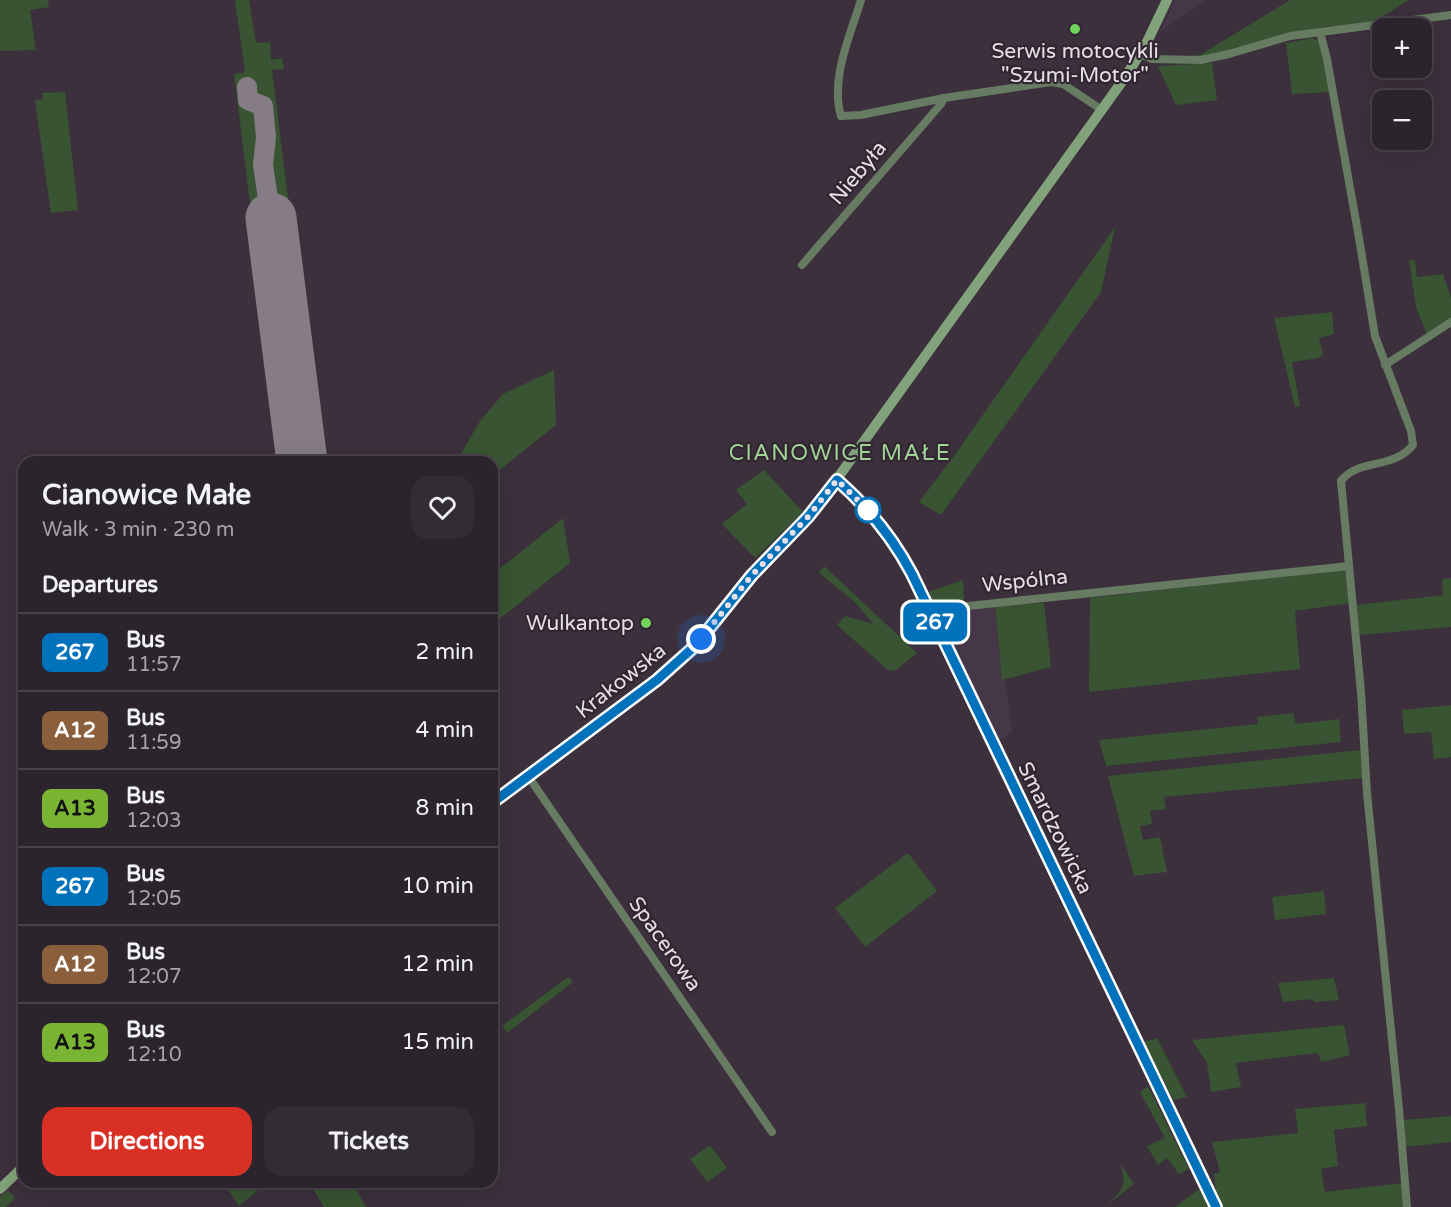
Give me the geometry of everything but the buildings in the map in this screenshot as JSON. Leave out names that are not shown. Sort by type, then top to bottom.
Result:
[{"type":"main road","points":[[1102,110],[1140,54],[1167,0]]},
{"type":"main road","name":"Krakowska","points":[[498,799],[657,680],[695,646],[752,575],[808,517],[837,480],[1102,110]]},
{"type":"main road","name":"Smardzowicka","points":[[837,480],[871,514],[906,564],[1216,1207]]},
{"type":"main road","points":[[0,1189],[18,1172]]},
{"type":"street","points":[[861,0],[842,61],[837,92],[841,116],[861,115],[942,101],[1012,86],[1055,82],[1066,86],[1102,110]]},
{"type":"street","points":[[1140,54],[1152,59],[1201,60],[1290,36],[1451,15]]},
{"type":"street","points":[[1320,32],[1328,58],[1374,336],[1411,430],[1413,445],[1405,455],[1351,471],[1341,481],[1361,692],[1366,793],[1407,1207]]},
{"type":"street","name":"Niebyła","points":[[802,265],[942,101]]},
{"type":"street","points":[[1385,365],[1451,322]]},
{"type":"street","name":"Wspólna","points":[[929,609],[1349,566]]},
{"type":"street","name":"Spacerowa","points":[[528,776],[772,1132]]},
{"type":"shaded area","points":[[1175,0],[1207,0],[1160,32]]},
{"type":"shaded area","points":[[995,606],[1002,680],[1005,679],[1012,733],[999,740],[939,614]]},
{"type":"green space","points":[[0,0],[48,0],[49,7],[30,10],[36,50],[0,51]]},
{"type":"green space","points":[[235,0],[249,0],[256,43],[270,42],[271,60],[282,58],[284,69],[272,70],[320,456],[281,456],[234,74],[245,72]]},
{"type":"green space","points":[[1290,0],[1409,0],[1380,18],[1372,18],[1372,23],[1325,27],[1195,57],[1195,55],[1200,55]]},
{"type":"green space","points":[[1312,38],[1320,41],[1330,92],[1292,94],[1286,43]]},
{"type":"green space","points":[[1212,63],[1217,100],[1176,105],[1158,66]]},
{"type":"green space","points":[[65,92],[78,210],[51,213],[35,100],[43,99],[42,93]]},
{"type":"green space","points":[[1115,227],[1101,292],[941,515],[919,502],[954,456]]},
{"type":"green space","points":[[1409,260],[1415,260],[1417,277],[1443,274],[1451,298],[1451,319],[1427,335],[1416,307]]},
{"type":"green space","points":[[1332,312],[1334,334],[1319,338],[1323,355],[1319,358],[1292,362],[1300,406],[1295,407],[1274,318]]},
{"type":"green space","points":[[554,370],[556,425],[498,471],[498,456],[460,456],[480,421],[503,394]]},
{"type":"green space","points":[[764,470],[803,512],[755,558],[722,524],[747,504],[736,490]]},
{"type":"green space","points":[[563,518],[570,563],[498,620],[498,570]]},
{"type":"green space","points":[[824,566],[917,653],[896,670],[889,671],[837,625],[845,616],[873,624],[855,602],[819,573]]},
{"type":"green space","points":[[1345,569],[1350,603],[1295,611],[1300,669],[1089,692],[1090,598]]},
{"type":"green space","points":[[1451,578],[1451,627],[1359,635],[1357,605],[1443,595],[1442,579]]},
{"type":"green space","points":[[963,580],[964,602],[935,606],[928,592]]},
{"type":"green space","points":[[1044,603],[1051,667],[1002,680],[995,606]]},
{"type":"green space","points":[[1451,705],[1451,757],[1434,759],[1431,732],[1404,734],[1402,710]]},
{"type":"green space","points":[[1293,713],[1296,724],[1339,719],[1341,742],[1106,766],[1099,740],[1258,724],[1257,717]]},
{"type":"green space","points":[[1361,750],[1363,778],[1164,797],[1166,809],[1150,811],[1152,824],[1140,826],[1143,840],[1160,837],[1167,872],[1134,876],[1108,776]]},
{"type":"green space","points":[[908,853],[937,891],[865,947],[835,908]]},
{"type":"green space","points":[[1324,891],[1326,914],[1275,920],[1272,897]]},
{"type":"green space","points":[[568,977],[573,982],[507,1033],[502,1026]]},
{"type":"green space","points":[[1334,978],[1339,1000],[1314,1002],[1313,999],[1283,1002],[1278,983]]},
{"type":"green space","points":[[1344,1025],[1350,1055],[1321,1062],[1318,1053],[1236,1063],[1241,1087],[1211,1092],[1207,1063],[1192,1040]]},
{"type":"green space","points":[[1157,1038],[1187,1097],[1173,1100],[1144,1042]]},
{"type":"green space","points":[[1148,1086],[1189,1169],[1179,1174],[1167,1158],[1158,1165],[1147,1146],[1165,1138],[1140,1092]]},
{"type":"green space","points":[[1365,1103],[1367,1126],[1334,1130],[1338,1166],[1321,1169],[1325,1192],[1402,1183],[1404,1207],[1222,1207],[1216,1190],[1214,1174],[1220,1172],[1212,1142],[1298,1133],[1295,1109]]},
{"type":"green space","points":[[1451,1116],[1451,1142],[1405,1147],[1404,1120]]},
{"type":"green space","points":[[710,1145],[727,1168],[707,1182],[690,1159]]},
{"type":"green space","points":[[1121,1164],[1134,1184],[1107,1205],[1122,1187]]},
{"type":"green space","points":[[227,1188],[261,1188],[239,1206]]},
{"type":"green space","points":[[313,1188],[355,1188],[366,1207],[324,1207]]},
{"type":"green space","points":[[1199,1189],[1208,1207],[1175,1207]]},
{"type":"green space","points":[[8,1190],[15,1198],[6,1207],[0,1207],[0,1197]]},
{"type":"taxiway","points":[[247,87],[248,100],[263,106],[266,137],[263,165],[271,218]]},
{"type":"runway","points":[[271,218],[301,456]]},
{"type":"bus line","name":"267","points":[[498,799],[657,680],[695,646],[752,575],[808,517],[837,480],[879,524],[912,574],[1216,1207]]},
{"type":"place","name":"Serwis motocykli \"Szumi-Motor\"","points":[[1075,29]]},
{"type":"place","name":"Wulkantop","points":[[646,623]]},
{"type":"district","name":"CIANOWICE MAŁE","points":[[840,453]]},
{"type":"route","points":[[701,639],[752,575],[808,517],[837,480],[868,510]]}]
